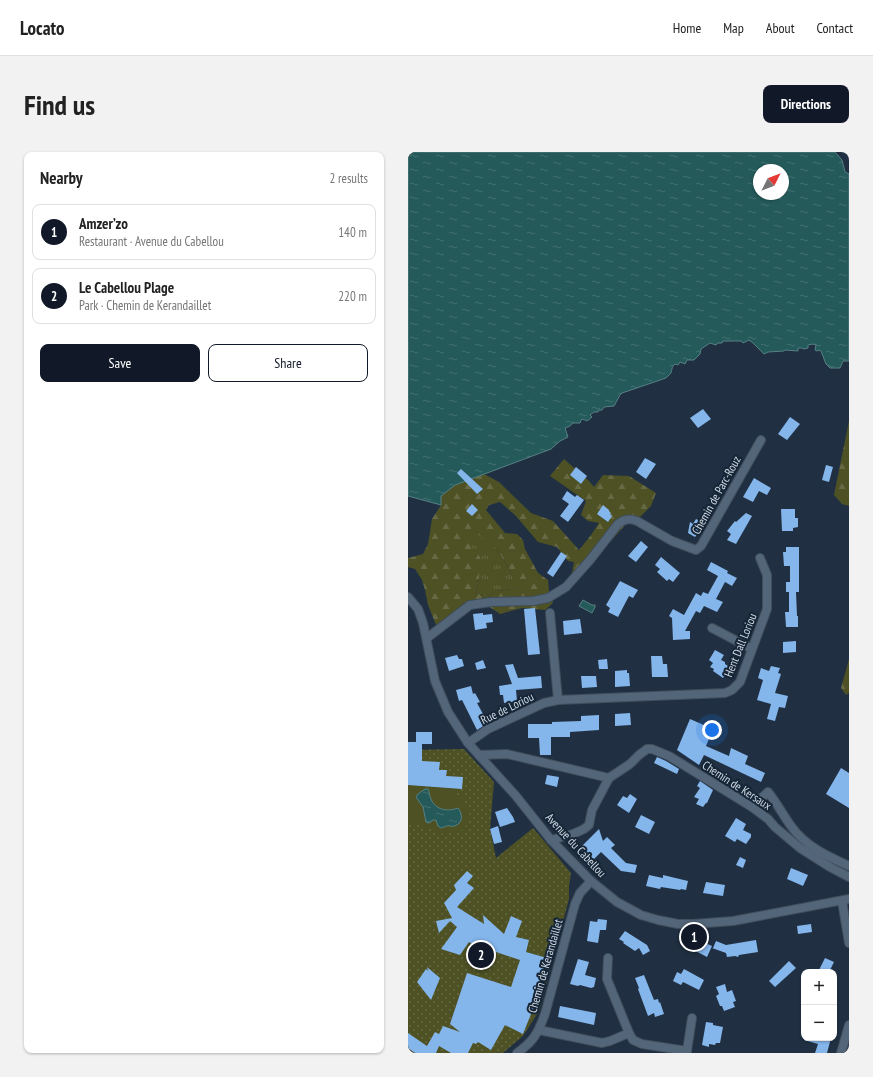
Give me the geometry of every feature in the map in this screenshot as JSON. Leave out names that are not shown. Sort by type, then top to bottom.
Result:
[{"type":"street","name":"Chemin de Parc-Rouz","points":[[427,638],[470,605],[491,602],[533,601],[548,598],[566,587],[590,560],[618,524],[624,519],[637,521],[672,540],[696,550],[701,546],[761,440]]},
{"type":"street","name":"Hent Dall Loriou","points":[[634,697],[725,693],[732,690],[740,682],[767,609],[767,575],[760,558]]},
{"type":"street","name":"Avenue du Cabellou","points":[[408,597],[418,609],[427,638],[435,682],[448,712],[468,743],[516,796],[551,840],[591,881],[617,902],[641,915],[658,920],[678,924],[694,924],[733,920],[846,900]]},
{"type":"street","points":[[550,613],[558,700]]},
{"type":"street","points":[[712,628],[752,650]]},
{"type":"street","name":"Rue de Loriou","points":[[468,743],[488,729],[544,703],[558,700],[634,697]]},
{"type":"street","name":"Chemin de Kersaux","points":[[551,840],[573,834],[589,825],[592,810],[609,778],[630,764],[647,749],[652,749],[669,756],[752,808],[768,819],[775,827],[800,848],[849,877]]},
{"type":"street","points":[[479,755],[508,754],[609,778]]},
{"type":"street","points":[[752,808],[768,792],[777,803],[791,826],[804,841],[821,853],[849,866]]},
{"type":"street","name":"Chemin de Kerandaillet","points":[[517,1053],[534,1038],[539,1030],[545,1014],[575,904],[580,893],[591,881]]},
{"type":"street","points":[[846,900],[849,943]]},
{"type":"street","points":[[608,958],[607,979],[633,1040],[642,1044],[687,1051],[692,1018]]},
{"type":"street","points":[[842,1053],[849,1025]]},
{"type":"street","points":[[539,1030],[602,1043],[629,1032]]},
{"type":"green space","points":[[849,421],[849,506],[842,504],[834,495]]},
{"type":"green space","points":[[564,459],[594,487],[603,475],[629,476],[656,493],[651,506],[640,517],[626,524],[611,541],[590,558],[571,579],[574,562],[568,561],[557,547],[538,542],[515,515],[500,502],[489,505],[486,510],[505,533],[517,534],[523,540],[525,549],[538,573],[548,580],[549,591],[553,603],[545,610],[522,608],[500,614],[488,606],[457,610],[436,625],[428,605],[422,580],[415,569],[408,567],[408,558],[423,554],[428,544],[432,519],[441,505],[441,496],[455,485],[484,474],[499,482],[531,513],[553,521],[579,550],[599,523],[588,521],[581,515],[586,501],[550,476]],"holes":[[[470,528],[497,549],[518,588],[497,591],[487,597],[476,593],[479,579],[480,557],[470,546]]]},
{"type":"green space","points":[[470,527],[497,549],[519,588],[497,591],[487,597],[476,593],[479,579],[470,546]]},
{"type":"green space","points":[[849,659],[849,693],[846,695],[841,688]]},
{"type":"green space","points":[[464,749],[494,782],[490,829],[496,858],[533,828],[571,873],[569,899],[539,1011],[523,1036],[503,1053],[408,1053],[408,750]]},
{"type":"green space","points":[[408,785],[456,789],[456,795],[462,795],[463,803],[468,808],[470,817],[465,828],[460,832],[438,834],[430,829],[423,828],[408,821]]},
{"type":"water","points":[[408,152],[835,152],[842,160],[845,172],[849,174],[849,361],[843,361],[840,368],[830,368],[826,364],[821,351],[815,350],[816,345],[813,344],[808,345],[808,348],[798,348],[798,351],[785,350],[768,352],[764,354],[749,340],[743,343],[741,341],[723,341],[722,343],[718,343],[716,345],[710,343],[701,349],[700,354],[694,360],[687,360],[685,364],[680,362],[678,365],[675,364],[671,373],[666,378],[622,393],[614,406],[604,407],[602,410],[594,412],[590,415],[592,417],[587,421],[583,419],[580,423],[573,423],[565,428],[568,437],[560,441],[551,449],[455,485],[441,496],[441,505],[408,496]]},
{"type":"water","points":[[583,600],[595,605],[592,613],[579,606]]},
{"type":"water","points":[[425,789],[428,789],[433,803],[439,808],[450,810],[458,808],[460,810],[461,821],[457,825],[441,828],[438,826],[436,820],[429,823],[426,822],[423,807],[416,797]]},
{"type":"building","points":[[703,409],[711,419],[698,428],[690,418]]},
{"type":"building","points":[[790,417],[800,424],[787,440],[778,434]]},
{"type":"building","points":[[645,458],[656,464],[646,479],[636,472]]},
{"type":"building","points":[[826,465],[833,467],[829,482],[822,480]]},
{"type":"building","points":[[576,467],[587,476],[581,484],[570,475]]},
{"type":"building","points":[[461,469],[483,489],[477,494],[457,473]]},
{"type":"building","points":[[754,478],[771,488],[767,495],[759,491],[753,502],[743,497]]},
{"type":"building","points":[[567,491],[575,497],[577,495],[584,500],[568,522],[560,516],[569,504],[562,499]]},
{"type":"building","points":[[472,504],[478,510],[472,516],[466,511]]},
{"type":"building","points":[[603,505],[609,510],[612,516],[608,522],[597,514]]},
{"type":"building","points":[[781,509],[795,509],[795,518],[798,518],[798,527],[793,528],[793,531],[782,531]]},
{"type":"building","points":[[746,513],[752,516],[736,544],[727,540],[731,534],[727,531],[735,521],[736,522]]},
{"type":"building","points":[[696,519],[705,523],[695,537],[688,533],[690,522],[693,524]]},
{"type":"building","points":[[641,541],[648,547],[636,562],[628,556]]},
{"type":"building","points":[[786,547],[799,547],[799,592],[796,592],[798,627],[786,627],[785,612],[789,612],[789,592],[786,592],[786,582],[790,582],[790,566],[784,566],[783,552],[786,552]]},
{"type":"building","points":[[561,552],[567,556],[553,577],[547,573]]},
{"type":"building","points":[[661,557],[680,573],[673,582],[669,579],[667,581],[657,572],[660,569],[655,565]]},
{"type":"building","points":[[711,562],[728,571],[727,573],[737,578],[732,586],[725,582],[716,599],[723,602],[717,612],[704,606],[700,613],[696,611],[685,631],[690,631],[690,639],[673,640],[672,618],[669,616],[673,609],[684,615],[696,593],[701,596],[703,592],[708,594],[718,576],[707,570]]},
{"type":"building","points":[[620,581],[638,590],[633,598],[629,596],[618,617],[608,612],[610,608],[606,605]]},
{"type":"building","points":[[535,608],[540,654],[528,655],[524,609]]},
{"type":"building","points":[[483,613],[483,615],[492,614],[493,622],[486,623],[487,628],[475,630],[473,614]]},
{"type":"building","points":[[580,619],[582,633],[564,635],[563,621]]},
{"type":"building","points":[[796,641],[796,652],[783,653],[783,642]]},
{"type":"building","points":[[715,650],[724,655],[721,660],[728,666],[723,678],[710,667],[713,663],[709,660]]},
{"type":"building","points":[[457,655],[459,659],[462,659],[464,666],[449,671],[445,658]]},
{"type":"building","points":[[651,656],[662,656],[663,664],[667,664],[668,677],[652,677]]},
{"type":"building","points":[[607,659],[608,669],[599,669],[598,660]]},
{"type":"building","points":[[483,660],[486,668],[477,670],[475,663]]},
{"type":"building","points":[[513,664],[518,678],[541,676],[542,688],[516,690],[517,701],[504,703],[503,695],[500,695],[499,686],[512,684],[505,665]]},
{"type":"building","points":[[771,666],[780,668],[778,673],[781,674],[775,693],[788,696],[785,708],[779,707],[775,721],[767,719],[771,704],[757,700],[763,680],[758,678],[761,668],[769,671]]},
{"type":"building","points":[[627,670],[627,673],[629,673],[630,686],[615,687],[615,671]]},
{"type":"building","points":[[581,676],[596,676],[597,687],[582,688]]},
{"type":"building","points":[[471,686],[473,694],[475,693],[480,702],[477,703],[488,723],[477,730],[462,700],[459,701],[456,690]]},
{"type":"building","points":[[630,713],[631,725],[615,726],[615,714]]},
{"type":"building","points":[[599,715],[599,730],[570,732],[570,737],[551,737],[551,755],[540,755],[539,738],[528,738],[528,724],[552,724],[552,722],[581,721],[581,716]]},
{"type":"building","points":[[690,719],[713,729],[706,746],[729,756],[731,748],[748,756],[745,764],[765,773],[761,782],[704,755],[699,765],[677,750]]},
{"type":"building","points":[[416,732],[432,732],[432,744],[422,744],[422,761],[440,762],[439,770],[447,770],[446,776],[463,777],[462,789],[408,785],[408,742],[416,742]]},
{"type":"building","points":[[657,757],[679,769],[677,774],[654,763]]},
{"type":"building","points":[[841,768],[849,773],[849,808],[826,794]]},
{"type":"building","points":[[547,775],[559,777],[557,787],[545,784]]},
{"type":"building","points":[[700,781],[713,790],[707,803],[703,807],[696,804],[699,799],[694,797],[700,788],[697,786]]},
{"type":"building","points":[[630,794],[637,799],[629,813],[617,805],[623,796],[627,798]]},
{"type":"building","points":[[507,808],[515,822],[500,827],[495,812]]},
{"type":"building","points":[[641,815],[655,822],[649,834],[635,827]]},
{"type":"building","points":[[736,818],[746,824],[743,830],[751,834],[751,837],[746,844],[737,839],[735,842],[725,836]]},
{"type":"building","points":[[498,826],[502,842],[494,844],[490,829]]},
{"type":"building","points":[[599,829],[603,841],[607,837],[615,845],[611,848],[626,863],[637,865],[635,873],[621,871],[601,852],[592,861],[580,848]]},
{"type":"building","points":[[740,857],[746,860],[743,868],[736,865]]},
{"type":"building","points":[[791,868],[808,875],[803,886],[787,879]]},
{"type":"building","points":[[467,871],[473,876],[467,883],[474,888],[457,907],[484,924],[483,915],[504,934],[511,916],[522,921],[516,937],[529,940],[526,952],[547,958],[535,1004],[523,1034],[505,1025],[491,1050],[478,1042],[476,1044],[473,1043],[468,1053],[451,1053],[439,1046],[436,1053],[415,1053],[408,1048],[408,1033],[427,1046],[435,1032],[439,1034],[443,1026],[460,1032],[450,1024],[467,973],[511,987],[520,960],[496,952],[492,965],[482,962],[484,953],[469,942],[460,955],[441,949],[457,927],[450,921],[439,933],[436,921],[452,918],[444,903],[456,890],[454,885]]},
{"type":"building","points":[[649,875],[663,878],[663,875],[688,881],[686,890],[661,887],[660,889],[646,886]]},
{"type":"building","points":[[706,882],[725,885],[723,896],[703,893]]},
{"type":"building","points":[[598,919],[607,920],[606,930],[600,930],[598,943],[587,941],[590,921],[597,922]]},
{"type":"building","points":[[811,924],[812,932],[798,934],[797,926]]},
{"type":"building","points":[[625,931],[647,945],[650,951],[643,955],[639,948],[635,951],[623,943],[624,942],[619,939]]},
{"type":"building","points":[[682,937],[688,937],[701,944],[703,942],[712,946],[707,957],[680,943]]},
{"type":"building","points":[[756,940],[758,952],[739,955],[738,957],[727,957],[726,953],[712,948],[716,941],[726,945]]},
{"type":"building","points":[[825,958],[834,962],[830,969],[820,969]]},
{"type":"building","points":[[578,959],[589,962],[585,975],[596,978],[594,987],[591,988],[570,984]]},
{"type":"building","points":[[789,961],[796,968],[775,987],[769,981]]},
{"type":"building","points":[[427,967],[440,978],[431,1000],[417,982],[426,969],[428,971]]},
{"type":"building","points":[[684,969],[704,980],[699,990],[683,982],[681,985],[673,981],[677,972],[681,974]]},
{"type":"building","points":[[644,975],[654,1000],[658,999],[664,1014],[655,1017],[654,1013],[648,1016],[635,978]]},
{"type":"building","points":[[725,984],[727,992],[732,990],[736,1001],[733,1002],[735,1007],[724,1011],[716,996],[719,994],[716,987]]},
{"type":"building","points":[[560,1006],[596,1013],[594,1025],[558,1017]]},
{"type":"building","points":[[706,1022],[723,1027],[720,1043],[716,1043],[715,1045],[709,1044],[709,1047],[702,1045]]},
{"type":"building","points":[[808,1041],[830,1041],[827,1053],[815,1053],[818,1044]]},
{"type":"place","name":"Amzer’zo","points":[[694,937]]},
{"type":"place","name":"Le Cabellou Plage","points":[[481,955]]}]
